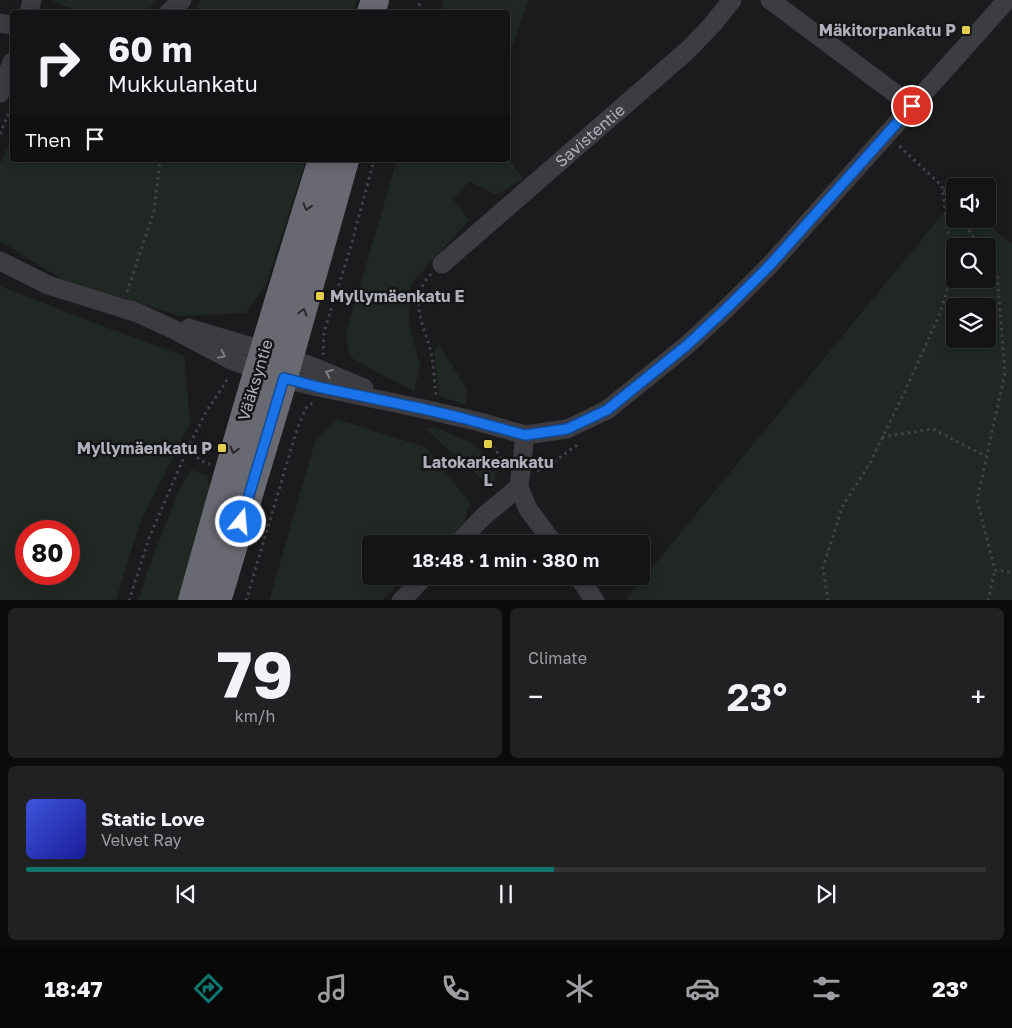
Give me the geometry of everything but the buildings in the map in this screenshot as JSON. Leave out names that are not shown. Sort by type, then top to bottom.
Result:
[{"type":"highway","name":"Vääksyntie","points":[[216,600],[322,162]]},
{"type":"highway","name":"Vääksyntie","points":[[192,600],[223,490],[274,364],[344,162]]},
{"type":"street","points":[[171,10],[182,0]]},
{"type":"street","name":"Savistentie","points":[[442,264],[688,50],[712,26],[732,0]]},
{"type":"street","points":[[770,0],[912,106]]},
{"type":"street","points":[[0,261],[48,285],[126,309],[274,364],[318,387],[430,405],[525,435],[567,429],[607,410],[686,346],[727,308],[770,265],[1007,0]]},
{"type":"street","points":[[0,93],[10,67]]},
{"type":"street","points":[[525,435],[519,487],[528,509],[547,535]]},
{"type":"street","points":[[466,535],[484,516],[519,487]]},
{"type":"street","points":[[402,600],[416,585]]},
{"type":"street","points":[[584,585],[595,600]]},
{"type":"path","points":[[0,134],[10,110]]},
{"type":"path","points":[[887,134],[942,186],[946,192]]},
{"type":"path","points":[[126,309],[154,211],[160,162]]},
{"type":"path","points":[[828,600],[823,568],[842,508],[870,463],[906,389],[941,311],[953,268],[942,186]]},
{"type":"path","points":[[430,405],[431,352],[420,319],[418,305],[420,293],[428,278],[442,264]]},
{"type":"path","points":[[988,600],[995,570],[977,500],[1005,373],[996,272]]},
{"type":"path","points":[[882,437],[933,429],[987,457]]},
{"type":"path","points":[[129,600],[149,538],[188,448]]},
{"type":"path","points":[[995,570],[1012,572]]},
{"type":"shaded area","points":[[54,0],[156,0],[149,9],[145,10],[75,10],[54,2]]},
{"type":"shaded area","points":[[201,0],[357,0],[354,10],[196,10]]},
{"type":"shaded area","points":[[444,0],[529,0],[510,52],[510,10],[442,10]]},
{"type":"shaded area","points":[[10,142],[10,162],[305,162],[267,282],[246,313],[181,316],[62,279],[0,241],[0,164]]},
{"type":"shaded area","points":[[510,160],[523,179],[497,195],[469,181],[453,199],[469,220],[411,284],[409,323],[420,365],[414,391],[350,357],[346,333],[396,162],[510,162]]},
{"type":"shaded area","points":[[946,210],[946,228],[992,228],[1012,244],[1012,600],[629,600],[627,598],[638,585],[650,585],[650,570]]},
{"type":"shaded area","points":[[0,286],[184,356],[190,423],[140,522],[116,600],[0,600]]},
{"type":"shaded area","points":[[439,345],[467,389],[466,405],[439,396],[434,350]]},
{"type":"shaded area","points":[[336,419],[425,447],[470,503],[464,523],[451,535],[362,535],[362,585],[398,585],[382,600],[269,600],[315,442]]},
{"type":"shaded area","points":[[434,427],[474,444],[494,465],[496,477],[493,490],[426,429]]},
{"type":"shaded area","points":[[191,470],[206,475],[211,487],[180,600],[138,600],[146,575],[180,487]]},
{"type":"place","name":"Mäkitorpankatu P","points":[[966,30]]},
{"type":"place","name":"Myllymäenkatu E","points":[[320,296]]},
{"type":"place","name":"Latokarkeankatu L","points":[[488,444]]},
{"type":"place","name":"Myllymäenkatu P","points":[[222,448]]},
{"type":"route","points":[[241,522],[284,378],[480,422],[525,435],[567,429],[607,410],[686,346],[727,308],[770,265],[912,106]]}]
